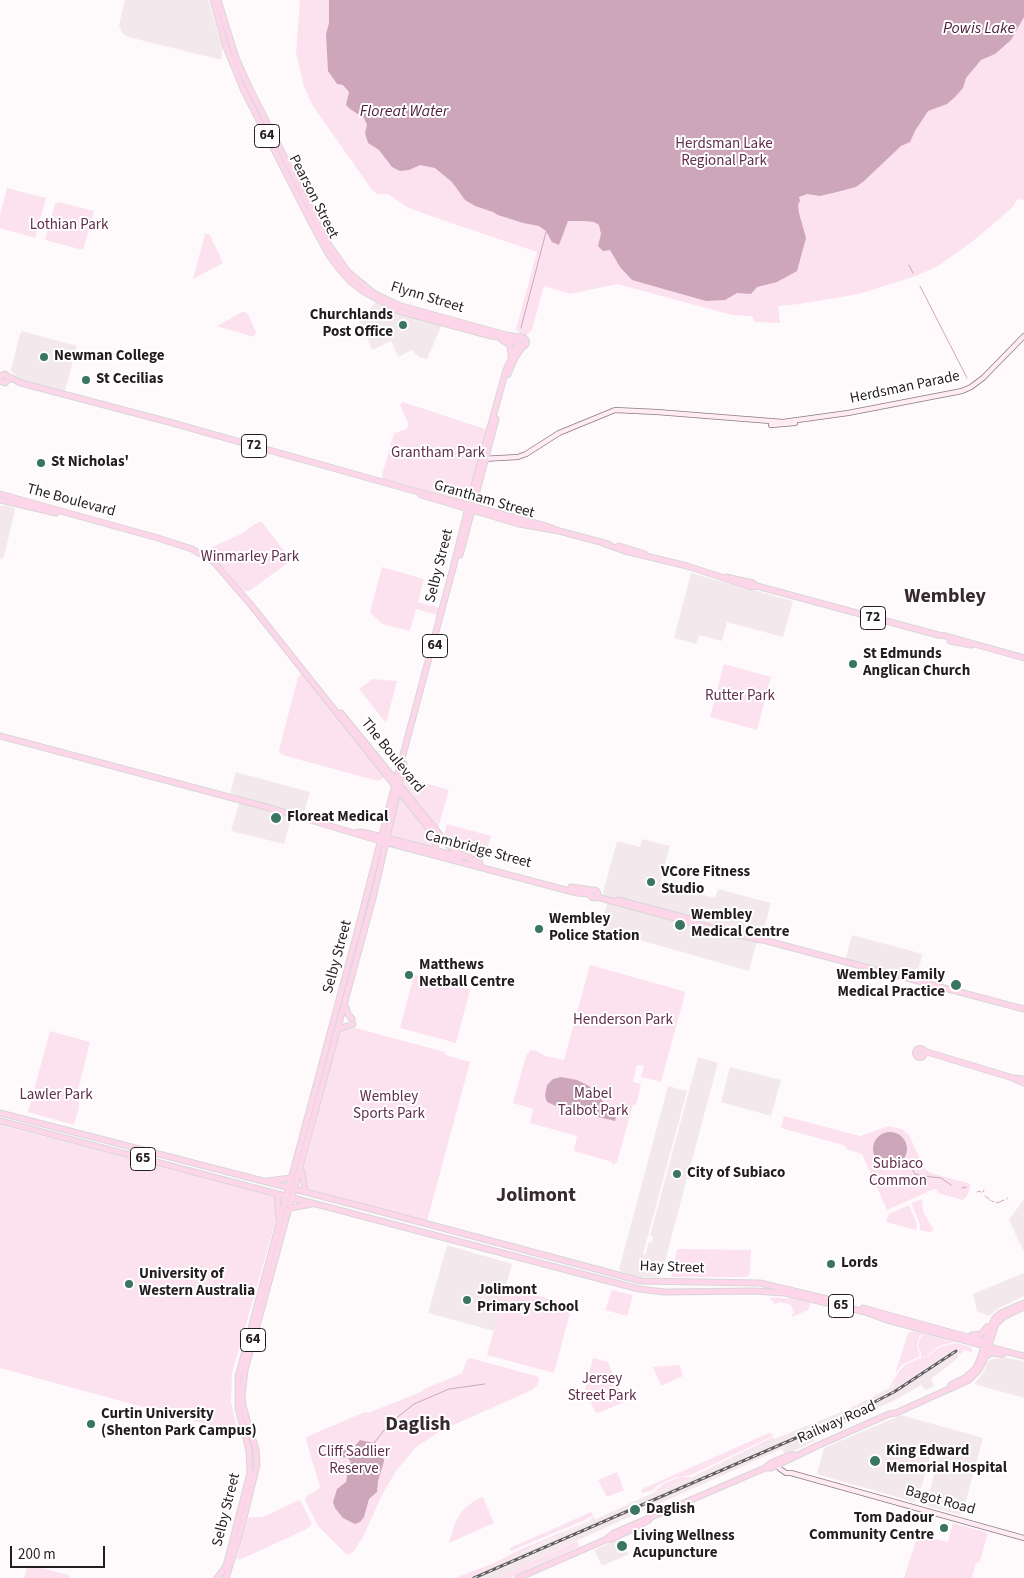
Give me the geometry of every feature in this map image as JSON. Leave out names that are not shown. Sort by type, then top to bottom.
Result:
[{"type":"main road","name":"Pearson Street","points":[[213,0],[226,47],[244,91],[311,222],[337,266]]},
{"type":"main road","name":"Pearson Street","points":[[218,0],[236,58],[248,87],[329,245],[339,260]]},
{"type":"main road","name":"Flynn Street","points":[[339,260],[352,276],[371,291],[389,301],[506,335],[520,342]]},
{"type":"main road","name":"Flynn Street","points":[[337,266],[350,281],[377,300],[399,311],[520,342]]},
{"type":"main road","points":[[408,308],[417,316]]},
{"type":"main road","name":"64","points":[[491,336],[510,345],[509,360]]},
{"type":"main road","name":"Herdsman Parade","points":[[483,459],[518,457],[559,434],[615,410],[779,426],[967,389],[983,378],[1024,336]]},
{"type":"main road","name":"Selby Street","points":[[219,1578],[226,1566],[248,1484],[250,1465],[249,1450],[238,1408],[238,1377],[273,1257],[293,1198],[345,1004],[397,785],[509,360],[520,342]]},
{"type":"main road","name":"Selby Street","points":[[483,459],[520,342]]},
{"type":"main road","name":"72","points":[[0,375],[6,374],[8,380],[4,383],[0,381]]},
{"type":"main road","name":"Grantham Street","points":[[8,380],[164,422],[175,423],[471,508],[546,526],[559,532],[625,551],[724,577],[732,577],[757,586],[1024,658]]},
{"type":"main road","name":"The Boulevard","points":[[0,494],[192,549],[214,562],[228,576],[298,665],[449,846],[458,853],[480,863]]},
{"type":"main road","name":"The Boulevard","points":[[0,500],[157,541],[165,541]]},
{"type":"main road","name":"Cambridge Street","points":[[0,737],[260,808],[358,833],[362,832],[384,840],[577,893],[591,892]]},
{"type":"main road","name":"The Boulevard","points":[[397,785],[433,834],[435,853]]},
{"type":"main road","name":"Selby Street","points":[[273,1257],[279,1222],[288,1188],[384,840]]},
{"type":"main road","name":"Cambridge Street","points":[[435,853],[591,892]]},
{"type":"main road","points":[[591,892],[595,890],[598,895],[1024,1009]]},
{"type":"main road","points":[[338,1030],[352,1022],[345,1004]]},
{"type":"main road","points":[[923,1054],[1013,1078],[1024,1083]]},
{"type":"main road","points":[[1013,1078],[1024,1079]]},
{"type":"main road","name":"65","points":[[0,1112],[295,1190]]},
{"type":"main road","name":"65","points":[[0,1121],[293,1198]]},
{"type":"main road","points":[[301,1166],[305,1191]]},
{"type":"main road","points":[[262,1181],[292,1178]]},
{"type":"main road","name":"Hay Street","points":[[295,1190],[305,1191],[641,1281],[754,1283],[776,1286],[961,1334],[986,1345],[1024,1356]]},
{"type":"main road","points":[[277,1194],[279,1222]]},
{"type":"main road","name":"Hay Street","points":[[293,1198],[650,1291],[754,1291],[785,1293],[865,1312],[887,1320],[975,1344],[986,1345]]},
{"type":"main road","points":[[290,1208],[314,1204]]},
{"type":"main road","points":[[531,1261],[538,1260],[543,1255],[545,1260],[552,1266]]},
{"type":"main road","points":[[961,1334],[980,1334],[1001,1313],[1024,1303]]},
{"type":"main road","points":[[973,1371],[998,1322],[1005,1316],[1024,1307]]},
{"type":"main road","name":"Selby Street","points":[[226,1578],[240,1534],[257,1465],[256,1450],[245,1417],[242,1396],[245,1370],[256,1318]]},
{"type":"main road","points":[[986,1345],[988,1330],[995,1318]]},
{"type":"main road","points":[[973,1371],[978,1355],[975,1344]]},
{"type":"main road","name":"Railway Road","points":[[889,1414],[896,1413],[973,1377],[981,1367],[985,1357],[986,1345]]},
{"type":"main road","points":[[985,1357],[991,1353],[1011,1353]]},
{"type":"main road","name":"Railway Road","points":[[518,1578],[605,1540],[610,1535],[779,1462],[790,1455],[795,1456],[889,1414],[964,1378],[973,1371]]},
{"type":"main road","name":"Bagot Road","points":[[779,1462],[791,1473],[1024,1538]]},
{"type":"main road","points":[[250,1465],[257,1465]]},
{"type":"shaded area","points":[[125,0],[208,0],[222,46],[221,59],[128,37],[122,33],[119,25]]},
{"type":"shaded area","points":[[379,298],[406,311],[444,320],[427,359],[419,357],[412,350],[398,357],[391,341],[372,350],[359,320],[364,317]]},
{"type":"shaded area","name":"Newman College","points":[[22,331],[77,346],[65,391],[18,379],[11,370]]},
{"type":"shaded area","points":[[4,505],[15,510],[4,557],[0,560],[0,506]]},
{"type":"shaded area","points":[[691,573],[793,601],[783,637],[727,622],[722,641],[699,635],[696,644],[674,638]]},
{"type":"shaded area","points":[[236,772],[310,792],[304,813],[293,811],[284,844],[231,831],[241,797],[230,793]]},
{"type":"shaded area","points":[[642,839],[670,846],[660,883],[715,898],[718,889],[771,903],[761,940],[756,945],[749,971],[600,929],[607,904],[603,892],[617,841],[640,847]]},
{"type":"shaded area","points":[[852,935],[923,954],[915,979],[845,961]]},
{"type":"shaded area","points":[[698,1057],[718,1063],[662,1272],[656,1277],[639,1277],[621,1272],[619,1269],[668,1086],[687,1091],[643,1254],[645,1255],[649,1242],[652,1242],[653,1237],[650,1236]]},
{"type":"shaded area","points":[[730,1067],[781,1080],[771,1116],[721,1102]]},
{"type":"shaded area","points":[[1024,1199],[1024,1252],[1009,1220]]},
{"type":"shaded area","name":"Jolimont Primary School","points":[[447,1245],[512,1264],[494,1331],[428,1313]]},
{"type":"shaded area","points":[[1024,1273],[1024,1296],[999,1308],[989,1316],[977,1311],[973,1294]]},
{"type":"shaded area","points":[[955,1349],[958,1353],[958,1358],[931,1379],[934,1386],[926,1390],[921,1385],[895,1400],[814,1437],[815,1441],[785,1455],[782,1449],[779,1450],[497,1578],[467,1578],[646,1496],[689,1479],[764,1443],[846,1410],[893,1386],[897,1381],[924,1363]]},
{"type":"shaded area","points":[[1001,1357],[1024,1361],[1024,1398],[974,1384],[983,1373],[989,1360]]},
{"type":"shaded area","name":"King Edward Memorial Hospital","points":[[901,1415],[983,1438],[963,1512],[960,1515],[926,1505],[942,1445],[934,1443],[918,1499],[914,1502],[817,1474],[824,1448]]},
{"type":"shaded area","points":[[619,1539],[622,1540],[629,1554],[602,1566],[594,1550]]},
{"type":"green space","name":"Herdsman Lake Regional Park","points":[[300,0],[1024,0],[1024,200],[1016,201],[1014,206],[973,241],[938,266],[916,276],[859,294],[778,306],[780,323],[755,322],[752,316],[732,315],[617,284],[570,294],[544,286],[532,330],[523,338],[516,329],[537,252],[422,213],[407,207],[388,194],[378,194],[372,190],[313,106],[304,87],[296,52]]},
{"type":"green space","name":"Lothian Park","points":[[7,188],[46,198],[35,238],[0,228],[0,215]]},
{"type":"green space","name":"Lothian Park","points":[[59,202],[94,211],[83,250],[45,240],[55,204]]},
{"type":"green space","points":[[205,234],[210,235],[223,263],[193,279]]},
{"type":"green space","points":[[242,312],[248,314],[256,332],[254,337],[217,326]]},
{"type":"green space","name":"Grantham Park","points":[[403,402],[488,430],[465,501],[383,479],[382,475],[394,433],[405,430],[408,427],[400,405]]},
{"type":"green space","name":"Winmarley Park","points":[[258,522],[262,522],[290,559],[288,563],[249,591],[244,591],[209,554],[208,550],[241,534]]},
{"type":"green space","points":[[382,567],[424,579],[418,602],[439,608],[437,615],[416,609],[410,631],[382,624],[370,612]]},
{"type":"green space","name":"Rutter Park","points":[[724,664],[771,677],[757,730],[710,717]]},
{"type":"green space","points":[[301,674],[304,675],[385,777],[378,781],[280,753],[279,750],[298,677]]},
{"type":"green space","points":[[372,679],[397,681],[386,723],[359,689]]},
{"type":"green space","points":[[404,777],[449,790],[438,828],[405,787]]},
{"type":"green space","points":[[401,797],[428,828],[433,838],[431,846],[428,847],[391,836],[398,798]]},
{"type":"green space","points":[[447,824],[491,836],[484,859],[464,854],[451,845],[444,836]]},
{"type":"green space","points":[[590,965],[683,991],[685,994],[661,1082],[641,1077],[644,1066],[637,1065],[633,1082],[641,1084],[617,1162],[614,1164],[574,1151],[577,1136],[530,1123],[533,1109],[513,1103],[529,1050],[564,1060]]},
{"type":"green space","points":[[414,975],[470,990],[456,1043],[400,1028]]},
{"type":"green space","name":"Wembley Sports Park","points":[[344,1027],[352,1027],[445,1052],[446,1055],[470,1062],[427,1221],[307,1189],[303,1171],[340,1030]]},
{"type":"green space","name":"Lawler Park","points":[[50,1031],[90,1042],[78,1090],[79,1108],[74,1125],[28,1112]]},
{"type":"green space","name":"Subiaco Common","points":[[784,1116],[860,1136],[888,1126],[902,1129],[909,1135],[925,1169],[931,1173],[971,1184],[967,1196],[963,1200],[938,1193],[934,1189],[887,1210],[862,1154],[846,1149],[843,1145],[781,1128]]},
{"type":"green space","name":"University of Western Australia","points":[[0,1125],[274,1196],[276,1200],[276,1220],[232,1373],[231,1402],[238,1433],[0,1368]]},
{"type":"green space","points":[[922,1199],[923,1211],[934,1231],[920,1230],[919,1222],[911,1203]]},
{"type":"green space","points":[[909,1205],[917,1224],[916,1230],[886,1222],[889,1214]]},
{"type":"green space","points":[[677,1249],[751,1250],[750,1274],[747,1277],[671,1277]]},
{"type":"green space","points":[[506,1287],[572,1305],[554,1373],[487,1355]]},
{"type":"green space","points":[[612,1290],[633,1295],[627,1316],[605,1310]]},
{"type":"green space","points":[[773,1297],[811,1303],[808,1310],[792,1317],[791,1315],[794,1314],[791,1305],[780,1302],[774,1304],[769,1299]]},
{"type":"green space","points":[[914,1331],[955,1342],[939,1346],[927,1356],[921,1357],[918,1346],[922,1334],[919,1337],[917,1346],[920,1356],[902,1365],[895,1374],[908,1333]]},
{"type":"green space","points":[[956,1343],[971,1347],[973,1353],[965,1350],[960,1355],[955,1349],[943,1355],[898,1386],[896,1387],[896,1382],[889,1388],[905,1365],[928,1356],[940,1347]]},
{"type":"green space","name":"Cliff Sadlier Reserve","points":[[470,1358],[536,1376],[539,1378],[538,1384],[532,1390],[440,1431],[415,1448],[396,1471],[382,1495],[363,1537],[353,1552],[346,1554],[318,1526],[305,1500],[306,1496],[320,1487],[306,1437],[365,1412],[368,1413],[421,1392],[458,1375],[462,1373],[467,1360]]},
{"type":"green space","name":"Jersey Street Park","points":[[593,1358],[608,1362],[625,1402],[598,1413],[595,1412],[585,1390]]},
{"type":"green space","points":[[680,1366],[683,1376],[661,1386],[653,1367]]},
{"type":"green space","points":[[769,1433],[773,1436],[691,1475],[674,1478],[660,1484],[651,1491],[641,1493],[642,1489]]},
{"type":"green space","points":[[773,1437],[774,1439],[689,1479],[653,1493],[663,1484],[680,1477],[692,1477]]},
{"type":"green space","points":[[617,1472],[624,1490],[607,1497],[598,1480]]},
{"type":"green space","points":[[483,1497],[494,1523],[449,1543],[455,1523],[462,1511],[475,1500]]},
{"type":"green space","points":[[299,1500],[312,1524],[307,1529],[239,1560],[237,1558],[248,1518],[263,1517]]},
{"type":"green space","points":[[591,1512],[592,1516],[585,1520],[511,1551],[510,1548]]},
{"type":"green space","points":[[594,1516],[595,1519],[512,1558],[467,1578],[455,1578],[589,1521]]},
{"type":"green space","points":[[953,1523],[988,1533],[980,1561],[975,1565],[972,1578],[904,1578],[918,1534],[948,1542]]},
{"type":"green space","points":[[577,1541],[579,1546],[575,1549],[510,1578],[497,1578],[520,1566]]},
{"type":"green space","points":[[28,1565],[69,1575],[69,1578],[24,1578]]},
{"type":"water","name":"Herdsman Lake Regional Park","points":[[329,0],[1024,0],[1024,17],[1011,40],[995,54],[981,60],[966,78],[963,88],[955,97],[947,104],[928,111],[910,142],[901,146],[864,181],[856,187],[837,192],[820,196],[807,194],[799,197],[799,213],[806,238],[797,271],[777,282],[757,287],[751,294],[737,293],[725,300],[706,301],[632,280],[620,267],[610,250],[603,251],[598,246],[601,234],[599,225],[594,222],[568,221],[559,245],[552,242],[546,231],[539,226],[498,215],[465,200],[452,182],[435,168],[420,165],[409,170],[400,171],[392,167],[379,150],[368,143],[365,133],[367,125],[364,118],[346,105],[349,92],[343,85],[337,84],[328,71],[326,34],[329,23]]},
{"type":"water","points":[[561,1077],[577,1080],[589,1086],[608,1107],[616,1118],[615,1121],[558,1107],[547,1102],[545,1096],[547,1085],[553,1079]]},
{"type":"water","points":[[890,1132],[902,1137],[907,1149],[902,1161],[890,1166],[878,1161],[873,1149],[878,1137]]},
{"type":"water","points":[[360,1440],[374,1443],[377,1450],[383,1456],[384,1461],[377,1492],[369,1499],[364,1517],[355,1524],[343,1518],[333,1502],[337,1489],[346,1482],[346,1467],[351,1462],[347,1457],[340,1458],[336,1456],[332,1450],[336,1443],[355,1446]]},
{"type":"waterway","points":[[521,328],[546,232]]},
{"type":"waterway","points":[[909,265],[913,273]]},
{"type":"waterway","points":[[920,286],[967,378]]},
{"type":"waterway","points":[[907,1160],[915,1174],[922,1176]]},
{"type":"waterway","points":[[923,1176],[941,1178],[951,1185]]},
{"type":"waterway","points":[[962,1188],[966,1187]]},
{"type":"waterway","points":[[977,1192],[981,1192]]},
{"type":"waterway","points":[[985,1196],[989,1199]]},
{"type":"waterway","points":[[996,1202],[1004,1200]]},
{"type":"waterway","points":[[374,1443],[389,1424],[414,1404],[449,1389],[485,1384]]},
{"type":"railway","points":[[474,1578],[851,1414],[894,1392],[956,1351]]},
{"type":"place","name":"Churchlands Post Office","points":[[403,325]]},
{"type":"place","name":"Newman College","points":[[44,357]]},
{"type":"place","name":"St Cecilias","points":[[86,380]]},
{"type":"place","name":"St Nicholas'","points":[[41,463]]},
{"type":"place","name":"St Edmunds Anglican Church","points":[[853,664]]},
{"type":"place","name":"Floreat Medical","points":[[276,818]]},
{"type":"place","name":"VCore Fitness Studio","points":[[651,882]]},
{"type":"place","name":"Wembley Medical Centre","points":[[680,925]]},
{"type":"place","name":"Wembley Police Station","points":[[539,929]]},
{"type":"place","name":"Matthews Netball Centre","points":[[409,975]]},
{"type":"place","name":"Wembley Family Medical Practice","points":[[956,985]]},
{"type":"place","name":"City of Subiaco","points":[[677,1174]]},
{"type":"place","name":"Lords","points":[[831,1264]]},
{"type":"place","name":"University of Western Australia","points":[[129,1284]]},
{"type":"place","name":"Jolimont Primary School","points":[[467,1300]]},
{"type":"place","name":"Curtin University (Shenton Park Campus)","points":[[91,1424]]},
{"type":"place","name":"King Edward Memorial Hospital","points":[[875,1461]]},
{"type":"place","name":"Daglish","points":[[635,1510]]},
{"type":"place","name":"Tom Dadour Community Centre","points":[[944,1528]]},
{"type":"place","name":"Living Wellness Acupuncture","points":[[622,1546]]},
{"type":"district","name":"Wembley","points":[[945,598]]},
{"type":"district","name":"Jolimont","points":[[536,1197]]},
{"type":"district","name":"Daglish","points":[[418,1426]]},
{"type":"water label","name":"Powis Lake","points":[[979,29]]},
{"type":"water label","name":"Floreat Water","points":[[404,112]]},
{"type":"park label","name":"Henderson Park","points":[[623,1021]]},
{"type":"park label","name":"Mabel Talbot Park","points":[[593,1104]]}]
